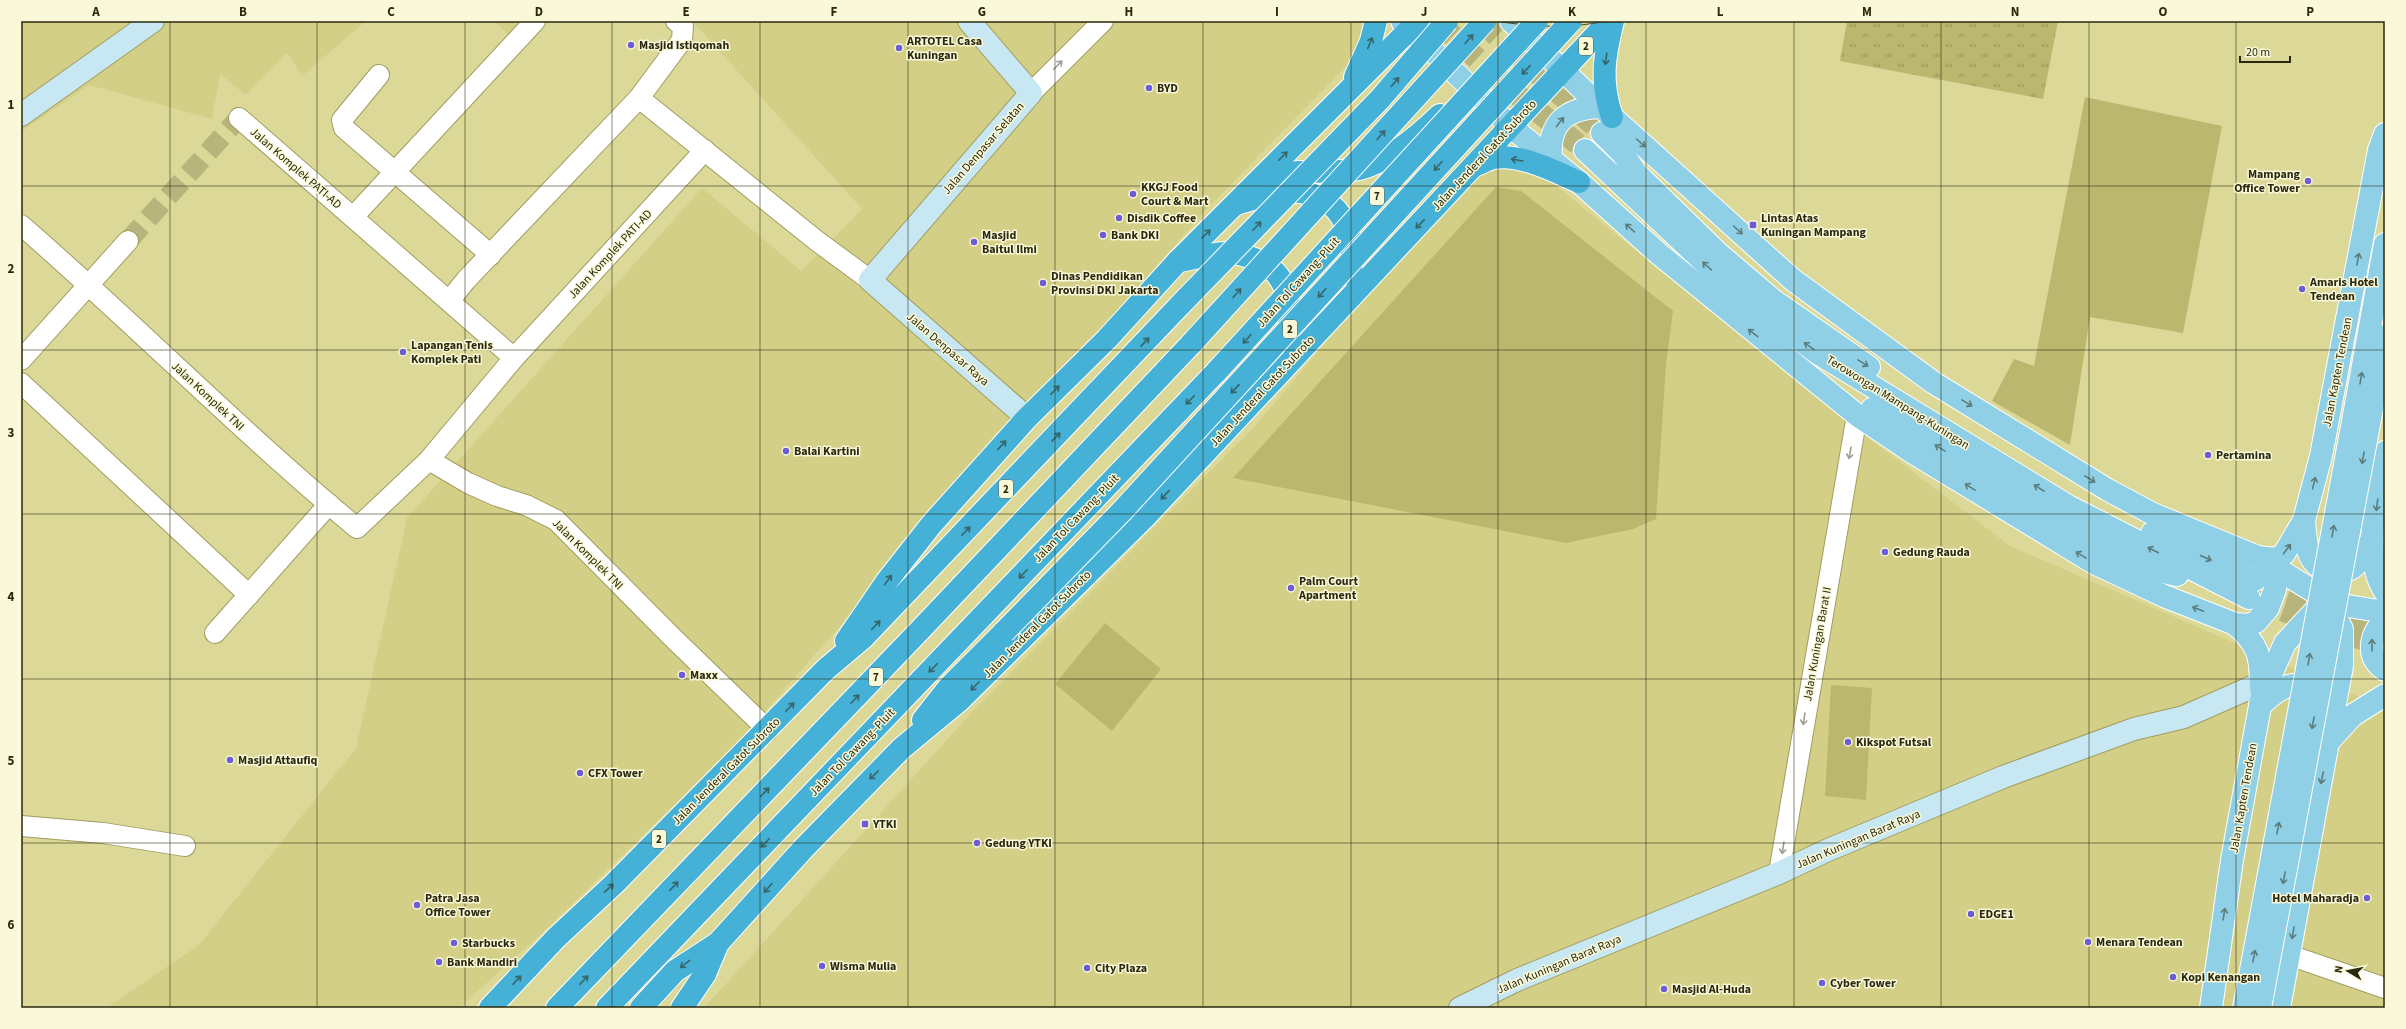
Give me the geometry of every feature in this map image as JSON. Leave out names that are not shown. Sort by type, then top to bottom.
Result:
[{"type":"highway","points":[[1350,90],[1371,41],[1376,21]]},
{"type":"highway","name":"Jalan Jenderal Gatot Subroto","points":[[490,1008],[556,938],[620,879],[768,730],[826,669],[864,637],[1181,304],[1380,99],[1447,21]]},
{"type":"highway","name":"7","points":[[557,1008],[923,627],[1192,343],[1485,21]]},
{"type":"highway","name":"Jalan Tol Cawang–Pluit","points":[[607,1008],[1217,372],[1537,21]]},
{"type":"highway","name":"Jalan Jenderal Gatot Subroto","points":[[902,748],[949,687],[1134,498],[1571,21]]},
{"type":"highway","name":"Jalan Jenderal Gatot Subroto","points":[[682,1008],[705,974],[718,943],[842,807],[902,748],[960,700],[1134,528],[1610,21]]},
{"type":"highway","points":[[1605,119],[1604,76],[1613,21]]},
{"type":"highway","name":"Jalan Jenderal Gatot Subroto","points":[[826,669],[887,581],[931,525],[1027,418],[1107,338],[1178,262],[1350,90],[1410,24]]},
{"type":"highway","points":[[1258,182],[1296,172],[1324,173],[1360,168],[1393,153],[1421,133],[1470,88]]},
{"type":"highway","points":[[1476,165],[1494,158],[1511,158],[1531,162],[1580,182]]},
{"type":"highway","points":[[1236,204],[1287,192],[1309,194],[1328,202],[1340,213],[1349,229],[1352,254],[1345,302]]},
{"type":"highway","points":[[1178,262],[1225,253],[1248,256],[1266,264],[1278,275],[1288,291],[1290,309],[1288,340],[1282,369]]},
{"type":"highway","points":[[641,1008],[675,971],[718,943]]},
{"type":"main road","points":[[1511,21],[1563,72],[1605,119],[1793,280],[1934,382],[2108,490],[2153,514],[2264,561],[2326,599],[2348,606],[2385,612]]},
{"type":"main road","points":[[1410,24],[1470,88],[1511,127],[1580,182],[1659,254],[1724,309],[1829,390],[1857,415],[2094,563],[2164,596],[2235,624],[2248,625],[2256,622],[2268,608],[2275,589],[2276,577],[2264,561]]},
{"type":"main road","points":[[1551,158],[1550,148],[1554,129],[1566,114],[1585,108],[1605,119]]},
{"type":"main road","name":"Terowongan Mampang-Kuningan","points":[[1605,119],[1623,154],[1636,173],[1719,254],[1773,300],[1853,357],[2077,494],[2168,541],[2247,590]]},
{"type":"main road","name":"Jalan Kapten Tendean","points":[[2264,561],[2274,559],[2284,554],[2304,520],[2320,456],[2379,150],[2385,134]]},
{"type":"main road","name":"Terowongan Mampang-Kuningan","points":[[1585,150],[1738,294],[1816,352],[2068,506],[2247,590]]},
{"type":"main road","points":[[1623,154],[1642,162],[1757,270],[1793,298],[1877,353],[1934,382]]},
{"type":"main road","name":"Jalan Kapten Tendean","points":[[2260,1008],[2362,418],[2385,244]]},
{"type":"main road","name":"Jalan Kapten Tendean","points":[[2244,1008],[2362,418],[2385,336]]},
{"type":"main road","points":[[1829,390],[1859,402],[1894,421],[2078,532],[2160,571],[2247,590]]},
{"type":"main road","points":[[2385,452],[2372,539],[2379,582],[2385,592]]},
{"type":"main road","points":[[2304,520],[2306,550],[2311,560],[2320,567],[2330,571],[2340,572],[2354,567]]},
{"type":"main road","points":[[2279,1008],[2312,821],[2332,730],[2342,666],[2342,629],[2348,606],[2354,567],[2372,539]]},
{"type":"main road","points":[[2326,599],[2342,629]]},
{"type":"main road","name":"Jalan Kapten Tendean","points":[[2211,1008],[2232,860],[2261,695],[2285,643],[2326,599]]},
{"type":"main road","points":[[2385,620],[2374,633],[2370,643],[2376,661],[2385,670]]},
{"type":"main road","points":[[2235,624],[2254,642],[2259,654],[2261,695],[2275,691],[2286,685],[2306,686],[2324,697],[2332,730]]},
{"type":"main road","points":[[2332,730],[2385,695]]},
{"type":"street","points":[[21,115],[153,21]]},
{"type":"street","name":"Jalan Komplek PATI-AD","points":[[353,217],[394,171],[535,21]]},
{"type":"street","points":[[449,301],[639,98],[682,40],[684,33],[683,26],[676,21]]},
{"type":"street","points":[[969,21],[1031,93]]},
{"type":"street","name":"Jalan Denpasar Selatan","points":[[870,280],[1031,93],[1103,21]]},
{"type":"street","points":[[379,75],[342,120],[342,124],[491,255]]},
{"type":"street","points":[[639,98],[706,150],[817,241],[870,280]]},
{"type":"street","name":"Jalan Komplek PATI-AD","points":[[240,118],[514,358]]},
{"type":"street","name":"Jalan Komplek PATI-AD","points":[[429,460],[514,358],[706,150]]},
{"type":"street","name":"Jalan Komplek TNI","points":[[21,225],[90,284],[201,390],[357,528],[429,460],[468,483],[497,496],[526,505],[556,520],[671,636],[768,730]]},
{"type":"street","points":[[21,360],[128,241]]},
{"type":"street","name":"Jalan Denpasar Raya","points":[[870,280],[1027,418]]},
{"type":"street","points":[[21,383],[249,595]]},
{"type":"street","name":"Jalan Kuningan Barat II","points":[[1779,873],[1857,415]]},
{"type":"street","points":[[215,633],[329,504]]},
{"type":"street","name":"Jalan Kuningan Barat Raya","points":[[1460,1008],[1517,980],[1779,873],[1828,850],[2003,778],[2134,729],[2184,717],[2261,695]]},
{"type":"street","points":[[21,826],[103,833],[184,846]]},
{"type":"street","points":[[2289,955],[2385,988]]},
{"type":"shaded area","points":[[21,21],[366,21],[302,76],[287,53],[246,95],[220,74],[212,119],[89,85],[21,132]]},
{"type":"shaded area","points":[[494,21],[523,21],[509,35]]},
{"type":"shaded area","points":[[695,21],[1363,21],[1360,52],[1204,212],[731,750],[542,933],[459,1008],[106,1008],[199,945],[356,748],[407,518],[702,188],[801,271],[862,209],[694,23]]},
{"type":"shaded area","points":[[1514,161],[1554,184],[1836,413],[2010,546],[2385,708],[2385,1008],[1499,1008],[1497,998],[1464,1008],[704,1008],[973,711],[1256,425],[1469,173]]},
{"type":"green space","points":[[1847,21],[2058,21],[2043,99],[1840,61]]},
{"type":"green space","points":[[2085,97],[2222,126],[2183,333],[2090,317],[2070,445],[1992,401],[2014,359],[2034,366]]},
{"type":"green space","points":[[1496,187],[1521,191],[1673,311],[1666,364],[1656,519],[1633,529],[1566,543],[1233,478]]},
{"type":"green space","points":[[1105,623],[1161,669],[1112,731],[1055,684]]},
{"type":"green space","name":"Kikspot Futsal","points":[[1831,685],[1872,688],[1866,800],[1825,796]]},
{"type":"tunnel","points":[[1437,21],[1502,82],[1585,150]]},
{"type":"tunnel","points":[[1481,21],[1602,133]]},
{"type":"tunnel","points":[[128,241],[239,118]]},
{"type":"tunnel","points":[[2258,581],[2385,627]]},
{"type":"tunnel","points":[[2252,599],[2351,636],[2385,645]]},
{"type":"tram line","points":[[1496,21],[1523,25],[1551,26],[1592,24],[1606,21]]},
{"type":"place","name":"Masjid Istiqomah","points":[[631,45]]},
{"type":"place","name":"ARTOTEL Casa Kuningan","points":[[899,48]]},
{"type":"place","name":"BYD","points":[[1149,88]]},
{"type":"place","name":"Mampang Office Tower","points":[[2308,181]]},
{"type":"place","name":"KKGJ Food Court & Mart","points":[[1133,194]]},
{"type":"place","name":"Disdik Coffee","points":[[1119,218]]},
{"type":"place","name":"Lintas Atas Kuningan Mampang","points":[[1753,225]]},
{"type":"place","name":"Bank DKI","points":[[1103,235]]},
{"type":"place","name":"Masjid Baitul Ilmi","points":[[974,242]]},
{"type":"place","name":"Dinas Pendidikan Provinsi DKI Jakarta","points":[[1043,283]]},
{"type":"place","name":"Amaris Hotel Tendean","points":[[2302,289]]},
{"type":"place","name":"Lapangan Tenis Komplek Pati","points":[[403,352]]},
{"type":"place","name":"Balai Kartini","points":[[786,451]]},
{"type":"place","name":"Pertamina","points":[[2208,455]]},
{"type":"place","name":"Gedung Rauda","points":[[1885,552]]},
{"type":"place","name":"Palm Court Apartment","points":[[1291,588]]},
{"type":"place","name":"Maxx","points":[[682,675]]},
{"type":"place","name":"Kikspot Futsal","points":[[1848,742]]},
{"type":"place","name":"Masjid Attaufiq","points":[[230,760]]},
{"type":"place","name":"CFX Tower","points":[[580,773]]},
{"type":"place","name":"YTKI","points":[[865,824]]},
{"type":"place","name":"Gedung YTKI","points":[[977,843]]},
{"type":"place","name":"Hotel Maharadja","points":[[2367,898]]},
{"type":"place","name":"Patra Jasa Office Tower","points":[[417,905]]},
{"type":"place","name":"EDGE1","points":[[1971,914]]},
{"type":"place","name":"Menara Tendean","points":[[2088,942]]},
{"type":"place","name":"Starbucks","points":[[454,943]]},
{"type":"place","name":"Bank Mandiri","points":[[439,962]]},
{"type":"place","name":"Wisma Mulia","points":[[822,966]]},
{"type":"place","name":"City Plaza","points":[[1087,968]]},
{"type":"place","name":"Kopi Kenangan","points":[[2173,977]]},
{"type":"place","name":"Cyber Tower","points":[[1822,983]]},
{"type":"place","name":"Masjid Al-Huda","points":[[1664,989]]}]
